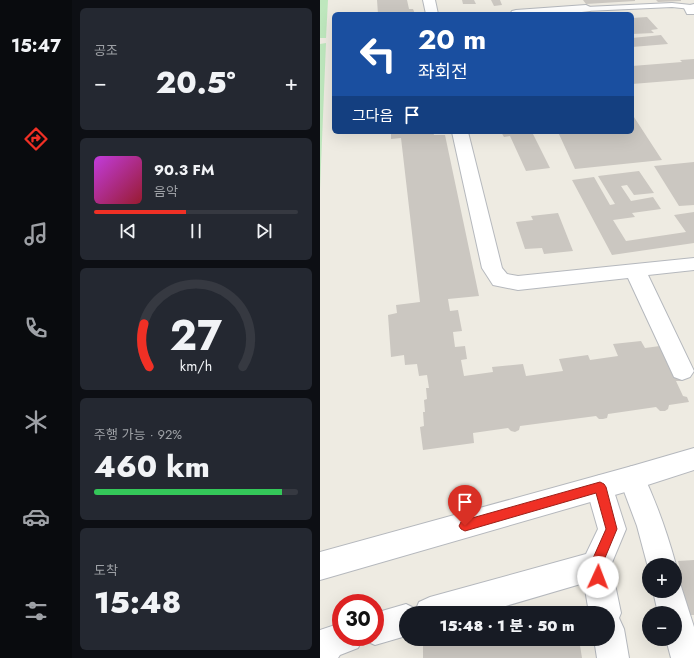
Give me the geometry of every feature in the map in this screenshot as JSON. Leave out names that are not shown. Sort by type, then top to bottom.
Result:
[{"type":"street","points":[[429,0],[432,12]]},
{"type":"street","points":[[544,12],[586,9]]},
{"type":"street","points":[[460,134],[492,268],[500,280],[518,283],[694,264]]},
{"type":"street","points":[[635,270],[682,371]]},
{"type":"street","points":[[320,566],[632,478],[694,459]]},
{"type":"street","points":[[632,478],[651,526],[659,558]]},
{"type":"street","points":[[600,487],[612,529],[596,565],[604,606]]},
{"type":"street","points":[[454,606],[596,565]]},
{"type":"street","points":[[384,626],[399,622]]},
{"type":"street","points":[[320,654],[332,641]]},
{"type":"street","points":[[682,642],[686,658]]},
{"type":"street","points":[[611,646],[613,658]]},
{"type":"lane","points":[[586,9],[672,5],[692,8]]},
{"type":"green space","points":[[320,0],[328,0],[326,38],[320,38]]},
{"type":"green space","points":[[326,43],[320,189],[320,44]]},
{"type":"building","points":[[377,0],[407,0],[409,9],[413,9],[414,12],[378,12]]},
{"type":"building","points":[[462,0],[474,0],[476,4],[463,4]]},
{"type":"building","points":[[491,0],[500,0],[502,5],[494,6]]},
{"type":"building","points":[[583,0],[635,0],[635,1],[586,4]]},
{"type":"building","points":[[656,0],[681,0],[681,1],[658,2]]},
{"type":"building","points":[[647,17],[658,29],[651,30],[654,33],[634,34],[634,18]]},
{"type":"building","points":[[661,35],[668,44],[634,47],[634,38]]},
{"type":"building","points":[[694,59],[694,79],[634,84],[634,66],[682,62],[680,60]]},
{"type":"building","points":[[634,117],[662,160],[575,169],[559,134],[634,134]]},
{"type":"building","points":[[391,134],[445,135],[479,296],[448,299],[450,311],[458,310],[462,331],[453,332],[455,347],[465,346],[467,359],[461,360],[464,376],[493,372],[492,367],[523,364],[526,376],[563,371],[559,359],[588,355],[590,360],[618,356],[613,344],[641,341],[645,348],[660,346],[676,367],[682,381],[676,381],[683,396],[687,397],[689,402],[669,405],[668,409],[665,411],[660,411],[656,407],[608,414],[607,418],[603,419],[599,419],[596,416],[520,426],[519,430],[515,432],[508,428],[473,433],[474,443],[423,450],[420,427],[424,426],[424,400],[427,399],[426,388],[429,388],[427,375],[419,376],[417,364],[405,365],[404,355],[391,357],[388,315],[397,313],[396,305],[420,302],[401,138],[391,139]]},
{"type":"building","points":[[502,134],[533,134],[550,168],[526,171],[510,136],[504,137]]},
{"type":"building","points":[[694,162],[694,205],[679,206],[654,166]]},
{"type":"building","points":[[639,171],[654,193],[634,195],[627,185],[621,186],[631,201],[653,197],[661,209],[632,213],[635,217],[613,220],[626,241],[686,232],[674,215],[694,212],[694,243],[612,255],[572,180],[594,177],[610,205],[615,204],[598,176]]},
{"type":"building","points":[[558,213],[573,251],[544,254],[542,248],[525,249],[516,222],[533,220],[531,216]]},
{"type":"building","points":[[694,560],[694,615],[687,615],[682,598],[682,561]]},
{"type":"building","points":[[423,646],[580,646],[582,658],[423,658]]},
{"type":"route","points":[[465,526],[600,487],[612,529],[596,565],[598,577]]}]
